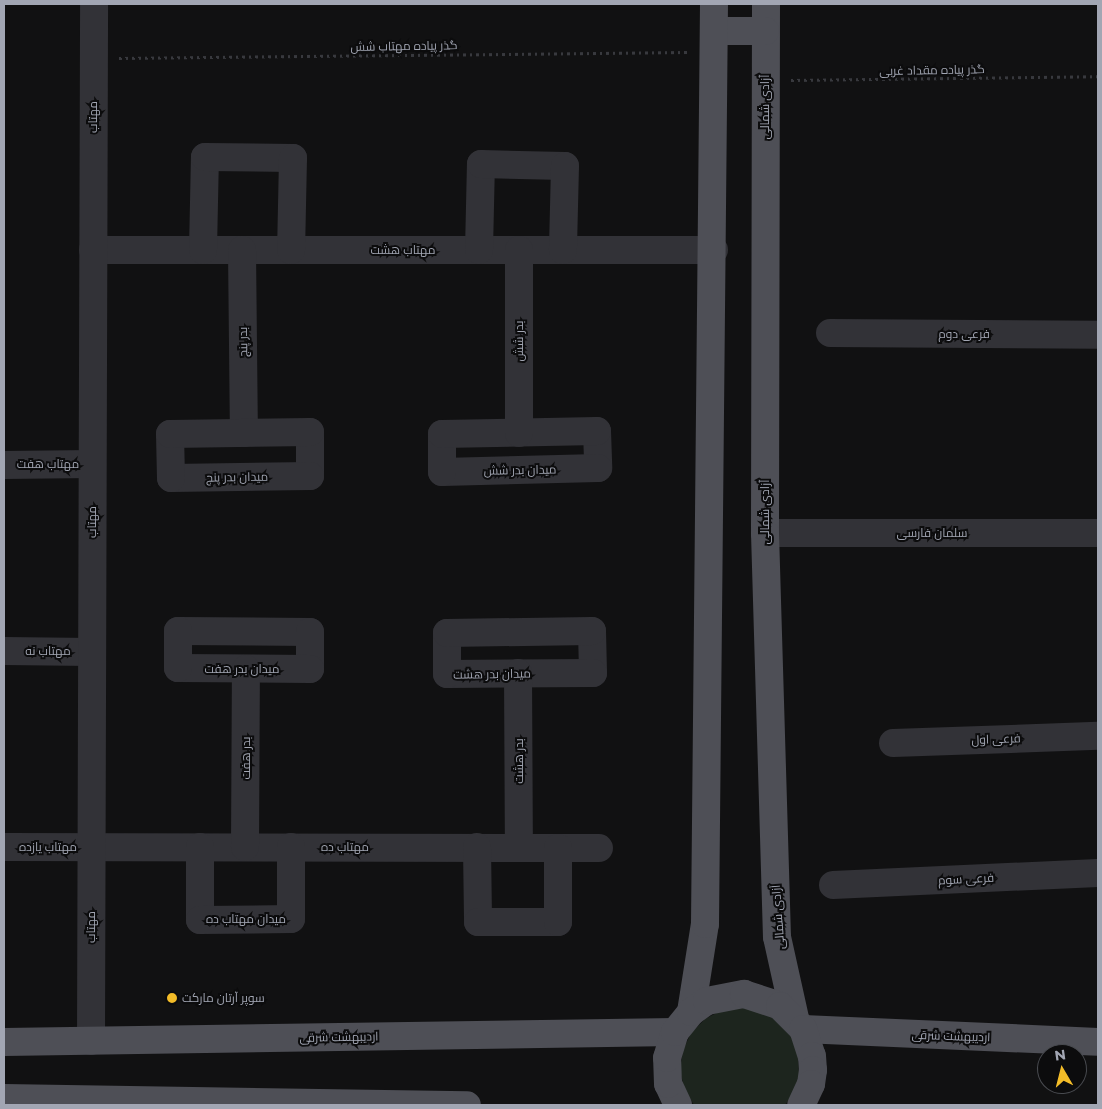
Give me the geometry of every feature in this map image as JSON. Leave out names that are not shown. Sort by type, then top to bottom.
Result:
[{"type":"main road","points":[[678,1105],[668,1084],[667,1058],[683,1022],[704,924],[714,250],[714,4]]},
{"type":"main road","name":"آزادی شمالی","points":[[766,4],[765,533],[778,936],[799,1024],[811,1049],[813,1070],[811,1084],[801,1105]]},
{"type":"main road","points":[[714,41],[766,31]]},
{"type":"main road","points":[[683,1022],[716,998],[744,994],[772,1001],[799,1024]]},
{"type":"main road","name":"اردیبهشت شرقی","points":[[4,1042],[91,1041],[683,1022]]},
{"type":"main road","name":"اردیبهشت شرقی","points":[[799,1024],[1098,1042]]},
{"type":"main road","points":[[4,1098],[91,1103],[467,1105]]},
{"type":"street","name":"مهتاب","points":[[91,1041],[94,4]]},
{"type":"street","points":[[203,250],[205,157],[293,158],[291,250]]},
{"type":"street","points":[[479,250],[480,164],[565,166],[563,250]]},
{"type":"street","name":"مهتاب هشت","points":[[93,250],[714,250]]},
{"type":"street","name":"بدر پنج","points":[[242,250],[244,433]]},
{"type":"street","name":"بدر شش","points":[[519,250],[519,432]]},
{"type":"street","name":"فرعی دوم","points":[[830,333],[1098,335]]},
{"type":"street","name":"میدان بدر شش","points":[[597,431],[598,468],[442,472],[442,434],[519,432],[597,431]]},
{"type":"street","name":"میدان بدر پنج","points":[[310,432],[310,476],[171,478],[170,434],[244,433],[310,432]]},
{"type":"street","name":"مهتاب هفت","points":[[4,465],[92,464]]},
{"type":"street","name":"سلمان فارسی","points":[[765,533],[1098,533]]},
{"type":"street","name":"میدان بدر هشت","points":[[592,631],[593,673],[518,673],[447,674],[447,633],[592,631]]},
{"type":"street","name":"مهتاب نه","points":[[4,651],[92,652]]},
{"type":"street","name":"بدر هفت","points":[[245,847],[246,669]]},
{"type":"street","name":"بدر هشت","points":[[518,673],[519,848]]},
{"type":"street","name":"فرعی اول","points":[[893,743],[1098,736]]},
{"type":"street","name":"مهتاب یازده","points":[[4,847],[92,847]]},
{"type":"street","name":"مهتاب ده","points":[[92,847],[599,848]]},
{"type":"street","name":"میدان مهتاب ده","points":[[200,847],[200,920],[291,919],[291,847]]},
{"type":"street","points":[[477,847],[478,922],[558,922],[558,848]]},
{"type":"street","name":"فرعی سوم","points":[[833,885],[1098,873]]},
{"type":"path","name":"گذر پیاده مهتاب شش","points":[[93,58],[714,41]]},
{"type":"path","name":"گذر پیاده مقداد غربی","points":[[766,80],[1098,76]]},
{"type":"shaded area","points":[[741,1007],[761,1011],[778,1021],[791,1036],[798,1054],[799,1074],[794,1093],[785,1105],[694,1105],[684,1088],[680,1070],[683,1050],[691,1033],[705,1019],[722,1010]]},
{"type":"place","name":"سوپر آرتان مارکت","points":[[172,998]]}]
